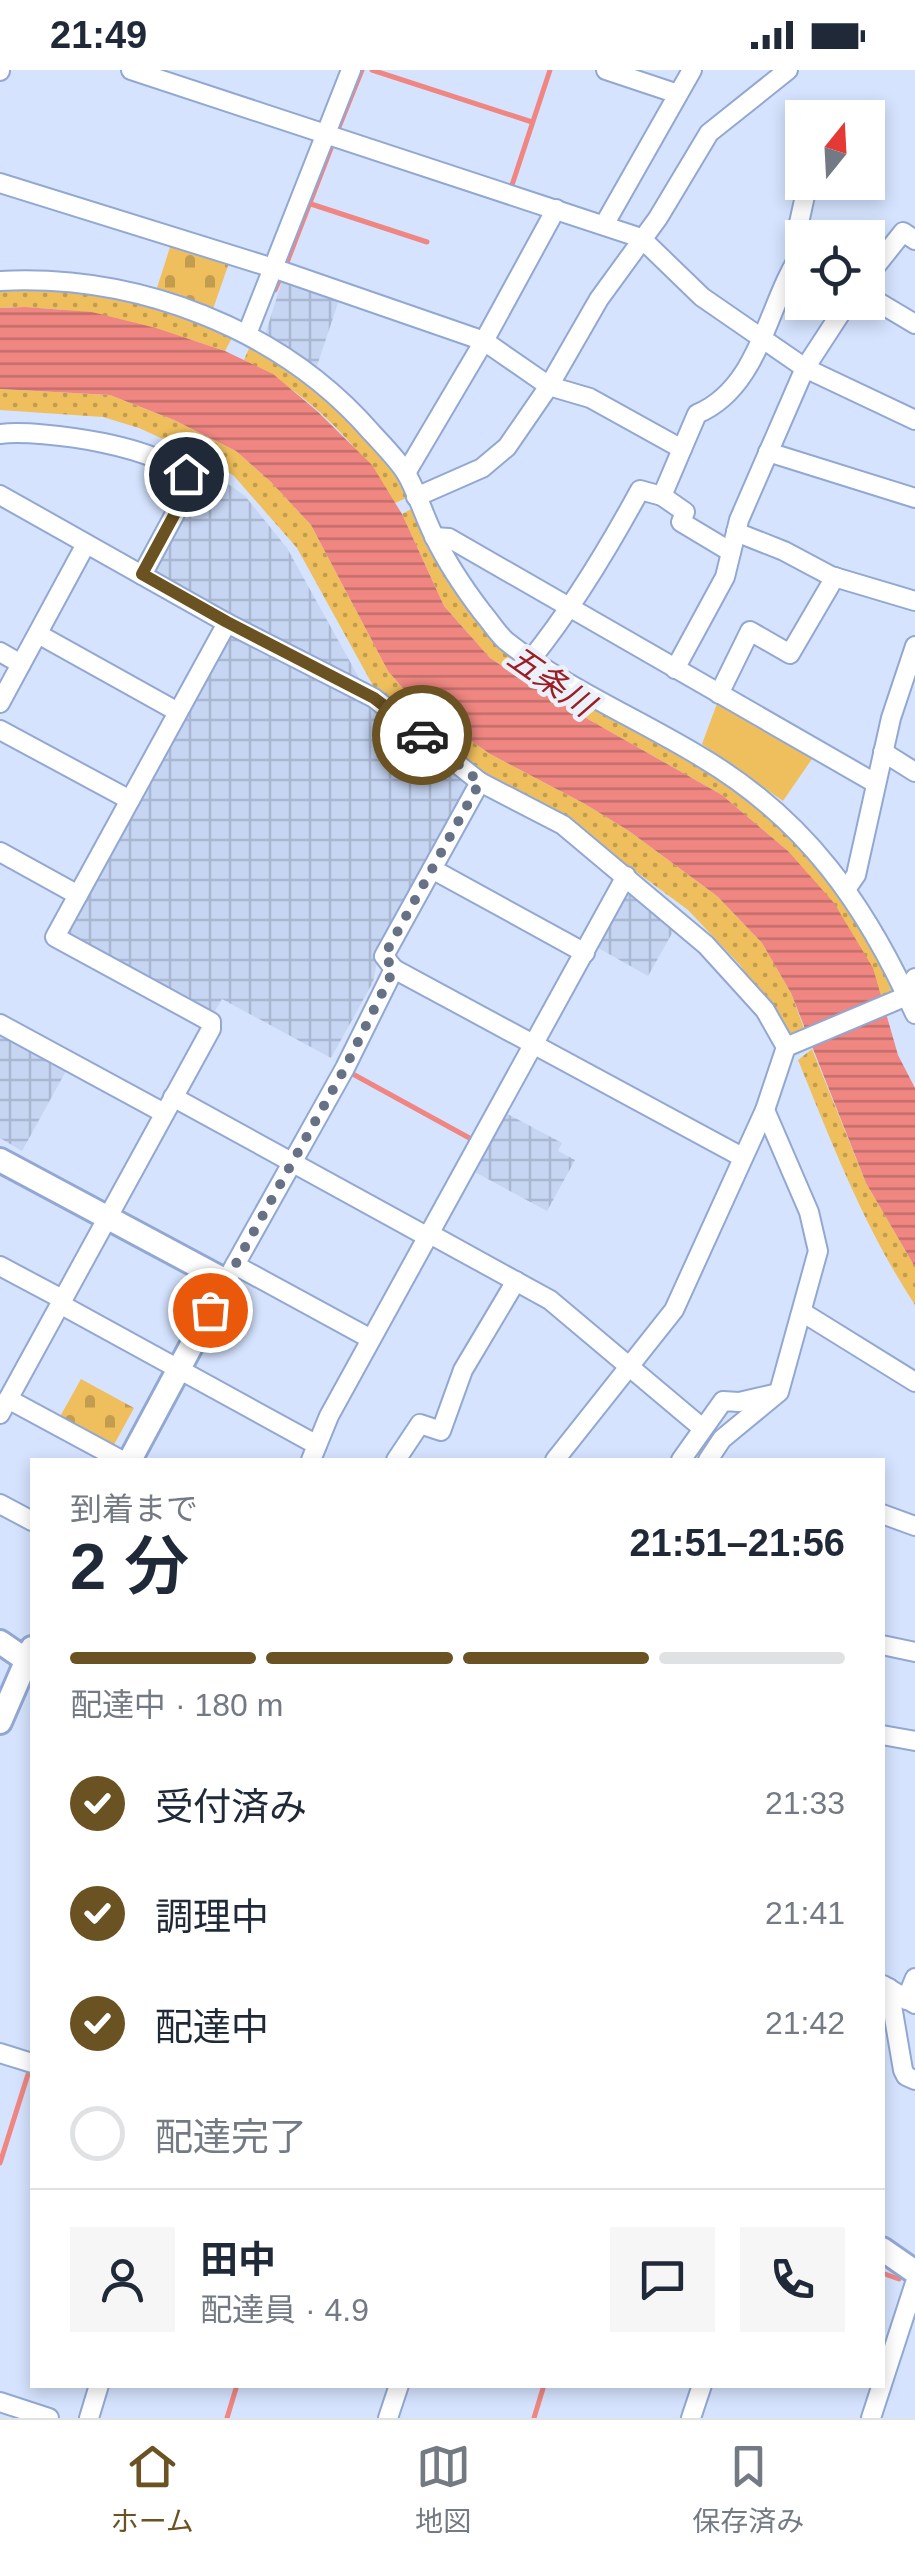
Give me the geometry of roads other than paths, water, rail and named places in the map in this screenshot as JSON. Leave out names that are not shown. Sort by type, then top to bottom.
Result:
[{"type":"street","points":[[131,70],[641,238],[702,296],[805,368],[914,417]]},
{"type":"street","points":[[246,334],[351,70]]},
{"type":"street","points":[[606,70],[678,94]]},
{"type":"street","points":[[604,225],[692,70]]},
{"type":"street","points":[[416,498],[482,468],[507,447],[599,299],[658,218],[709,133],[788,70]]},
{"type":"street","points":[[0,183],[272,268],[484,341],[548,386],[590,398],[682,449]]},
{"type":"street","points":[[406,473],[556,208]]},
{"type":"street","points":[[885,255],[903,232],[915,240]]},
{"type":"street","points":[[0,281],[44,278],[98,284],[154,298],[246,334],[348,405],[406,473],[458,581],[504,639],[571,684],[705,759],[770,806],[847,888],[910,997],[792,1045],[674,1310],[557,1458]]},
{"type":"street","points":[[662,496],[697,414],[718,405],[764,340],[785,280]]},
{"type":"street","points":[[885,306],[915,324]]},
{"type":"street","points":[[674,668],[715,599],[736,532],[805,368],[836,320]]},
{"type":"street","points":[[0,434],[99,440],[186,474],[191,484],[142,574]]},
{"type":"street","points":[[768,452],[915,498]]},
{"type":"street","points":[[532,658],[615,536],[640,490],[662,496],[685,512],[681,522],[731,552]]},
{"type":"street","points":[[0,496],[374,698],[480,782],[564,825],[706,945],[740,979],[792,1045]]},
{"type":"street","points":[[736,532],[835,577],[915,601]]},
{"type":"street","points":[[434,537],[449,538],[570,605],[876,784]]},
{"type":"street","points":[[0,703],[86,544]]},
{"type":"street","points":[[719,694],[750,631],[790,654],[835,577]]},
{"type":"street","points":[[119,1458],[6,1393],[61,1302],[211,1022],[55,937],[227,622]]},
{"type":"street","points":[[38,634],[178,712]]},
{"type":"street","points":[[847,888],[856,875],[883,752],[915,646]]},
{"type":"street","points":[[0,652],[21,664]]},
{"type":"street","points":[[0,730],[130,800]]},
{"type":"street","points":[[883,752],[915,772]]},
{"type":"street","points":[[480,782],[384,956],[394,969],[742,1157]]},
{"type":"street","points":[[0,852],[78,894]]},
{"type":"street","points":[[432,869],[585,952]]},
{"type":"street","points":[[0,1266],[314,1452],[329,1416],[626,876]]},
{"type":"street","points":[[131,1458],[345,1068],[394,969]]},
{"type":"street","points":[[0,1024],[292,1162],[550,1300],[702,1427]]},
{"type":"street","points":[[709,1458],[722,1439],[780,1392],[818,1251],[810,1212],[765,1110]]},
{"type":"street","points":[[0,1160],[107,1217],[371,1339]]},
{"type":"street","points":[[397,1458],[420,1424],[442,1431],[463,1370],[516,1281]]},
{"type":"street","points":[[802,1312],[915,1382]]},
{"type":"street","points":[[681,1458],[723,1402],[780,1392]]},
{"type":"street","points":[[0,1504],[30,1520]]},
{"type":"street","points":[[885,1515],[915,1526]]},
{"type":"street","points":[[0,1642],[30,1657]]},
{"type":"street","points":[[885,1646],[915,1652]]},
{"type":"street","points":[[0,1722],[30,1659]]},
{"type":"street","points":[[885,1737],[915,1742]]},
{"type":"street","points":[[886,1987],[910,2002],[915,1978]]},
{"type":"street","points":[[886,1987],[903,2070],[915,2080]]},
{"type":"street","points":[[0,2053],[30,2062]]},
{"type":"street","points":[[885,2251],[915,2272]]},
{"type":"street","points":[[885,2375],[915,2283]]},
{"type":"street","points":[[89,2418],[98,2388]]},
{"type":"street","points":[[388,2418],[398,2388]]},
{"type":"street","points":[[692,2418],[701,2388]]},
{"type":"street","points":[[871,2418],[881,2388]]},
{"type":"street","points":[[0,2402],[48,2418]]},
{"type":"waterway","points":[[339,127],[362,70]]},
{"type":"waterway","points":[[372,70],[532,122]]},
{"type":"waterway","points":[[512,185],[550,70]]},
{"type":"waterway","points":[[286,265],[333,143]]},
{"type":"waterway","points":[[311,204],[427,242]]},
{"type":"waterway","points":[[275,290],[279,281]]},
{"type":"waterway","points":[[351,1073],[473,1140]]},
{"type":"waterway","points":[[0,2163],[30,2068]]},
{"type":"waterway","points":[[885,2274],[899,2279]]},
{"type":"waterway","points":[[227,2418],[236,2388]]},
{"type":"waterway","points":[[534,2418],[543,2388]]},
{"type":"water label","name":"五条川","points":[[551,681]]}]
